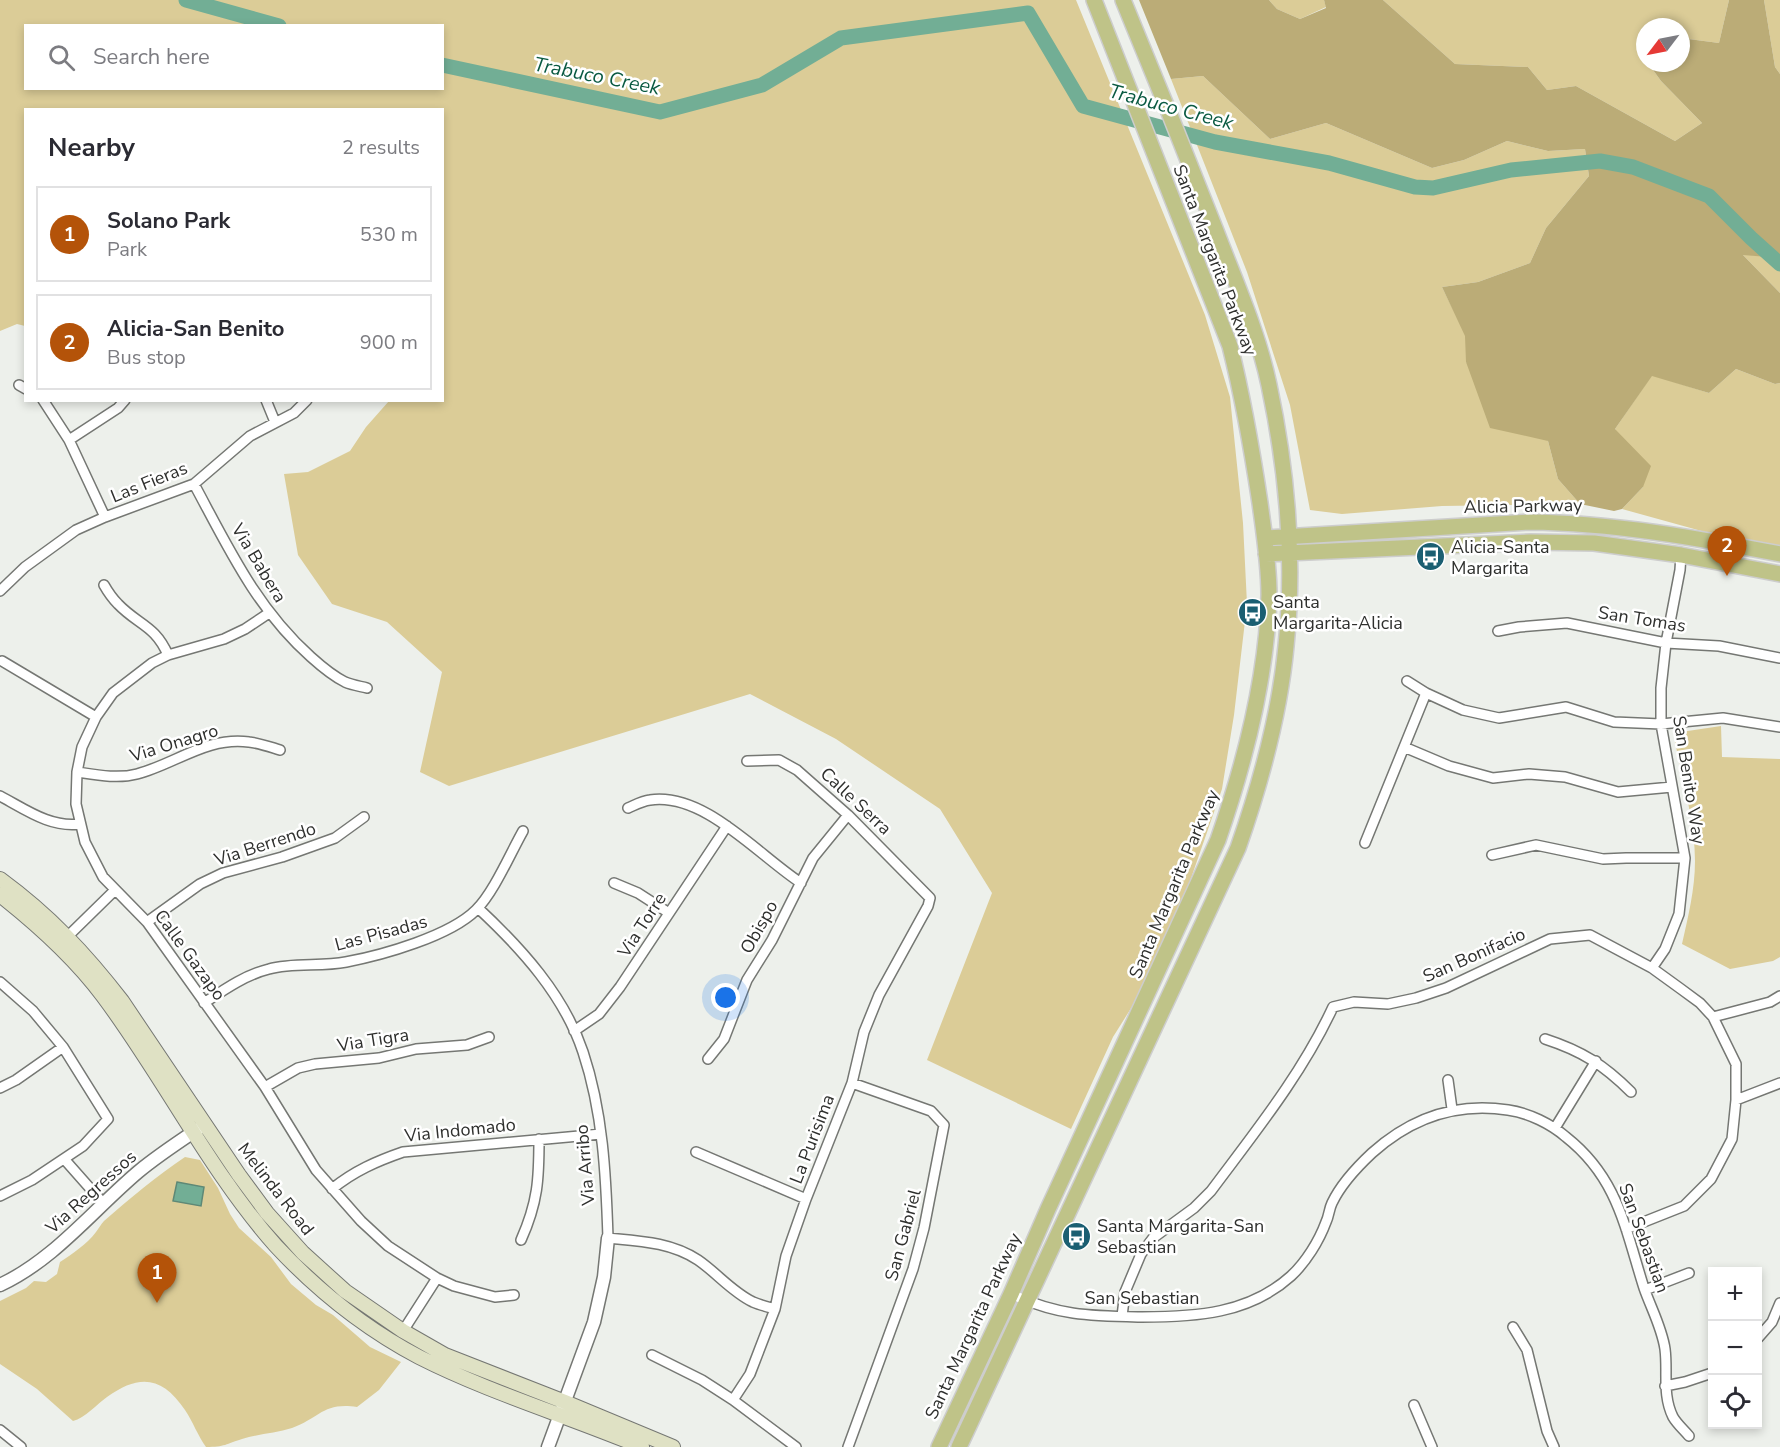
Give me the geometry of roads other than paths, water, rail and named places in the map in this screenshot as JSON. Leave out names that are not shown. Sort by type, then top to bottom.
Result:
[{"type":"main road","name":"Santa Margarita Parkway","points":[[939,1447],[1207,867],[1232,800],[1251,729],[1265,645],[1269,593],[1266,554],[1243,401],[1230,346],[1094,0]]},
{"type":"main road","name":"Santa Margarita Parkway","points":[[959,1447],[1238,848],[1256,795],[1279,692],[1286,647],[1290,554],[1281,456],[1269,384],[1253,328],[1123,0]]},
{"type":"main road","name":"Alicia Parkway","points":[[1264,538],[1529,522],[1595,524],[1684,535],[1780,554]]},
{"type":"main road","points":[[1617,527],[1633,539],[1672,544],[1681,555],[1691,549],[1700,549],[1780,564]]},
{"type":"main road","name":"Alicia Parkway","points":[[1266,554],[1530,542],[1593,543],[1681,555],[1780,574]]},
{"type":"main road","name":"Melinda Road","points":[[0,879],[64,940],[122,1001],[200,1128],[241,1201],[266,1234],[308,1278],[385,1337],[417,1356],[473,1381],[562,1408],[673,1447]]},
{"type":"main road","name":"Melinda Road","points":[[0,895],[64,940]]},
{"type":"main road","name":"Melinda Road","points":[[200,1128],[285,1234],[315,1265],[345,1291],[403,1331],[445,1354],[642,1447]]},
{"type":"street","points":[[44,402],[69,440],[105,517]]},
{"type":"street","points":[[69,440],[118,408],[123,402]]},
{"type":"street","points":[[267,402],[275,422]]},
{"type":"street","name":"Las Fieras","points":[[0,591],[25,567],[76,530],[194,484],[250,436],[294,413],[305,402]]},
{"type":"street","name":"Via Babera","points":[[194,484],[245,577],[268,613],[300,648],[320,665],[343,681],[367,688]]},
{"type":"street","name":"San Benito Way","points":[[1652,968],[1665,949],[1680,914],[1685,858],[1661,724],[1661,688],[1666,642],[1681,555]]},
{"type":"street","points":[[104,585],[119,605],[161,639],[168,655]]},
{"type":"street","name":"Calle Gazapo","points":[[268,613],[245,629],[224,639],[168,655],[138,672],[113,693],[96,717],[82,747],[77,772],[76,804],[92,859],[103,877],[147,922],[265,1087],[316,1170],[361,1221],[388,1246],[437,1278],[454,1286],[495,1297],[514,1295]]},
{"type":"street","name":"San Tomas","points":[[1498,631],[1567,623],[1666,642],[1719,646],[1780,658]]},
{"type":"street","points":[[2,661],[96,717]]},
{"type":"street","points":[[1407,681],[1426,693],[1463,710],[1499,718],[1566,707],[1614,722],[1661,724],[1723,718],[1780,726]]},
{"type":"street","points":[[1365,843],[1426,693]]},
{"type":"street","name":"Via Onagro","points":[[77,772],[109,776],[136,774],[218,743],[247,741],[280,750]]},
{"type":"street","points":[[1404,747],[1449,766],[1493,778],[1529,774],[1565,777],[1618,792],[1672,788]]},
{"type":"street","name":"Calle Serra","points":[[747,760],[779,760],[797,770],[848,815],[929,895]]},
{"type":"street","points":[[0,796],[44,819],[69,826],[80,824]]},
{"type":"street","points":[[628,808],[647,800],[683,802],[700,809],[727,826],[801,883]]},
{"type":"street","name":"Obispo","points":[[708,1059],[724,1039],[747,980],[772,940],[813,858],[848,815]]},
{"type":"street","name":"Via Berrendo","points":[[147,922],[200,884],[224,873],[282,857],[335,838],[364,817]]},
{"type":"street","name":"Via Torre","points":[[574,1031],[599,1014],[613,996],[727,826]]},
{"type":"street","name":"Las Pisadas","points":[[204,1003],[250,975],[271,968],[346,962],[428,939],[465,920],[486,897],[523,831]]},
{"type":"street","points":[[1492,855],[1536,845],[1603,859],[1685,858]]},
{"type":"street","points":[[614,883],[638,893],[669,913]]},
{"type":"street","points":[[64,940],[115,890]]},
{"type":"street","name":"La Purisima","points":[[734,1400],[750,1374],[775,1309],[786,1256],[852,1083],[864,1032],[879,995],[928,906],[929,895]]},
{"type":"street","name":"Via Arribo","points":[[478,908],[526,957],[546,982],[574,1031],[595,1093],[602,1134],[609,1238],[604,1277],[594,1322],[548,1447]]},
{"type":"street","name":"San Bonifacio","points":[[1122,1317],[1125,1292],[1141,1254],[1153,1238],[1194,1208],[1211,1191],[1301,1067],[1319,1038],[1333,1007],[1354,1002],[1388,1004],[1416,998],[1446,988],[1550,939],[1590,935],[1652,968],[1700,1003],[1713,1017],[1736,1064],[1737,1100],[1732,1139],[1711,1179],[1684,1206],[1626,1229]]},
{"type":"street","points":[[0,982],[33,1011],[63,1047],[108,1119],[83,1146],[65,1160],[0,1196]]},
{"type":"street","points":[[1713,1017],[1770,1002],[1780,996]]},
{"type":"street","name":"Via Tigra","points":[[265,1087],[298,1068],[315,1064],[379,1058],[416,1049],[467,1045],[489,1037]]},
{"type":"street","points":[[1545,1039],[1570,1047],[1596,1061],[1612,1072],[1631,1092]]},
{"type":"street","points":[[0,1088],[16,1080],[63,1047]]},
{"type":"street","points":[[1556,1128],[1596,1061]]},
{"type":"street","points":[[1448,1080],[1452,1109]]},
{"type":"street","name":"San Gabriel","points":[[848,1447],[913,1269],[924,1228],[944,1125],[932,1111],[852,1083]]},
{"type":"street","points":[[1737,1100],[1780,1083]]},
{"type":"street","name":"San Sebastian","points":[[1011,1294],[1067,1314],[1193,1317],[1226,1311],[1261,1296],[1291,1275],[1314,1248],[1332,1204],[1344,1183],[1388,1138],[1410,1124],[1452,1109],[1478,1107],[1510,1110],[1556,1128],[1580,1147],[1600,1170],[1615,1196],[1665,1348],[1665,1386],[1668,1402],[1674,1418],[1689,1436]]},
{"type":"street","name":"Via Regressos","points":[[0,1285],[36,1263],[61,1244],[140,1171],[200,1128]]},
{"type":"street","name":"Via Indomado","points":[[332,1189],[349,1175],[403,1152],[602,1134]]},
{"type":"street","points":[[522,1240],[531,1220],[538,1188],[539,1139]]},
{"type":"street","points":[[696,1152],[806,1199]]},
{"type":"street","points":[[65,1160],[103,1203]]},
{"type":"street","points":[[609,1238],[666,1246],[682,1251],[698,1260],[734,1291],[753,1302],[775,1309]]},
{"type":"street","points":[[1645,1290],[1689,1273]]},
{"type":"street","points":[[403,1331],[437,1278]]},
{"type":"street","points":[[1762,1333],[1772,1322],[1780,1303]]},
{"type":"street","points":[[1514,1327],[1527,1350],[1547,1431],[1554,1447]]},
{"type":"street","points":[[652,1355],[702,1380],[734,1400],[796,1447]]},
{"type":"street","points":[[1665,1386],[1685,1383],[1708,1375]]},
{"type":"street","points":[[1414,1405],[1432,1447]]},
{"type":"street","points":[[0,1430],[21,1447]]},
{"type":"waterway","name":"Trabuco Creek","points":[[186,0],[272,24]]},
{"type":"waterway","name":"Trabuco Creek","points":[[444,65],[660,112],[762,85],[841,38],[1028,13],[1083,106],[1215,142],[1329,163],[1415,187],[1433,188],[1511,170],[1600,161],[1633,167],[1709,196],[1780,264]]},
{"type":"place","name":"Alicia-Santa Margarita","points":[[1430,557]]},
{"type":"place","name":"Alicia-San Benito","points":[[1727,576]]},
{"type":"place","name":"Santa Margarita-Alicia","points":[[1252,612]]},
{"type":"place","name":"Santa Margarita-San Sebastian","points":[[1076,1236]]},
{"type":"place","name":"Solano Park","points":[[157,1303]]}]
